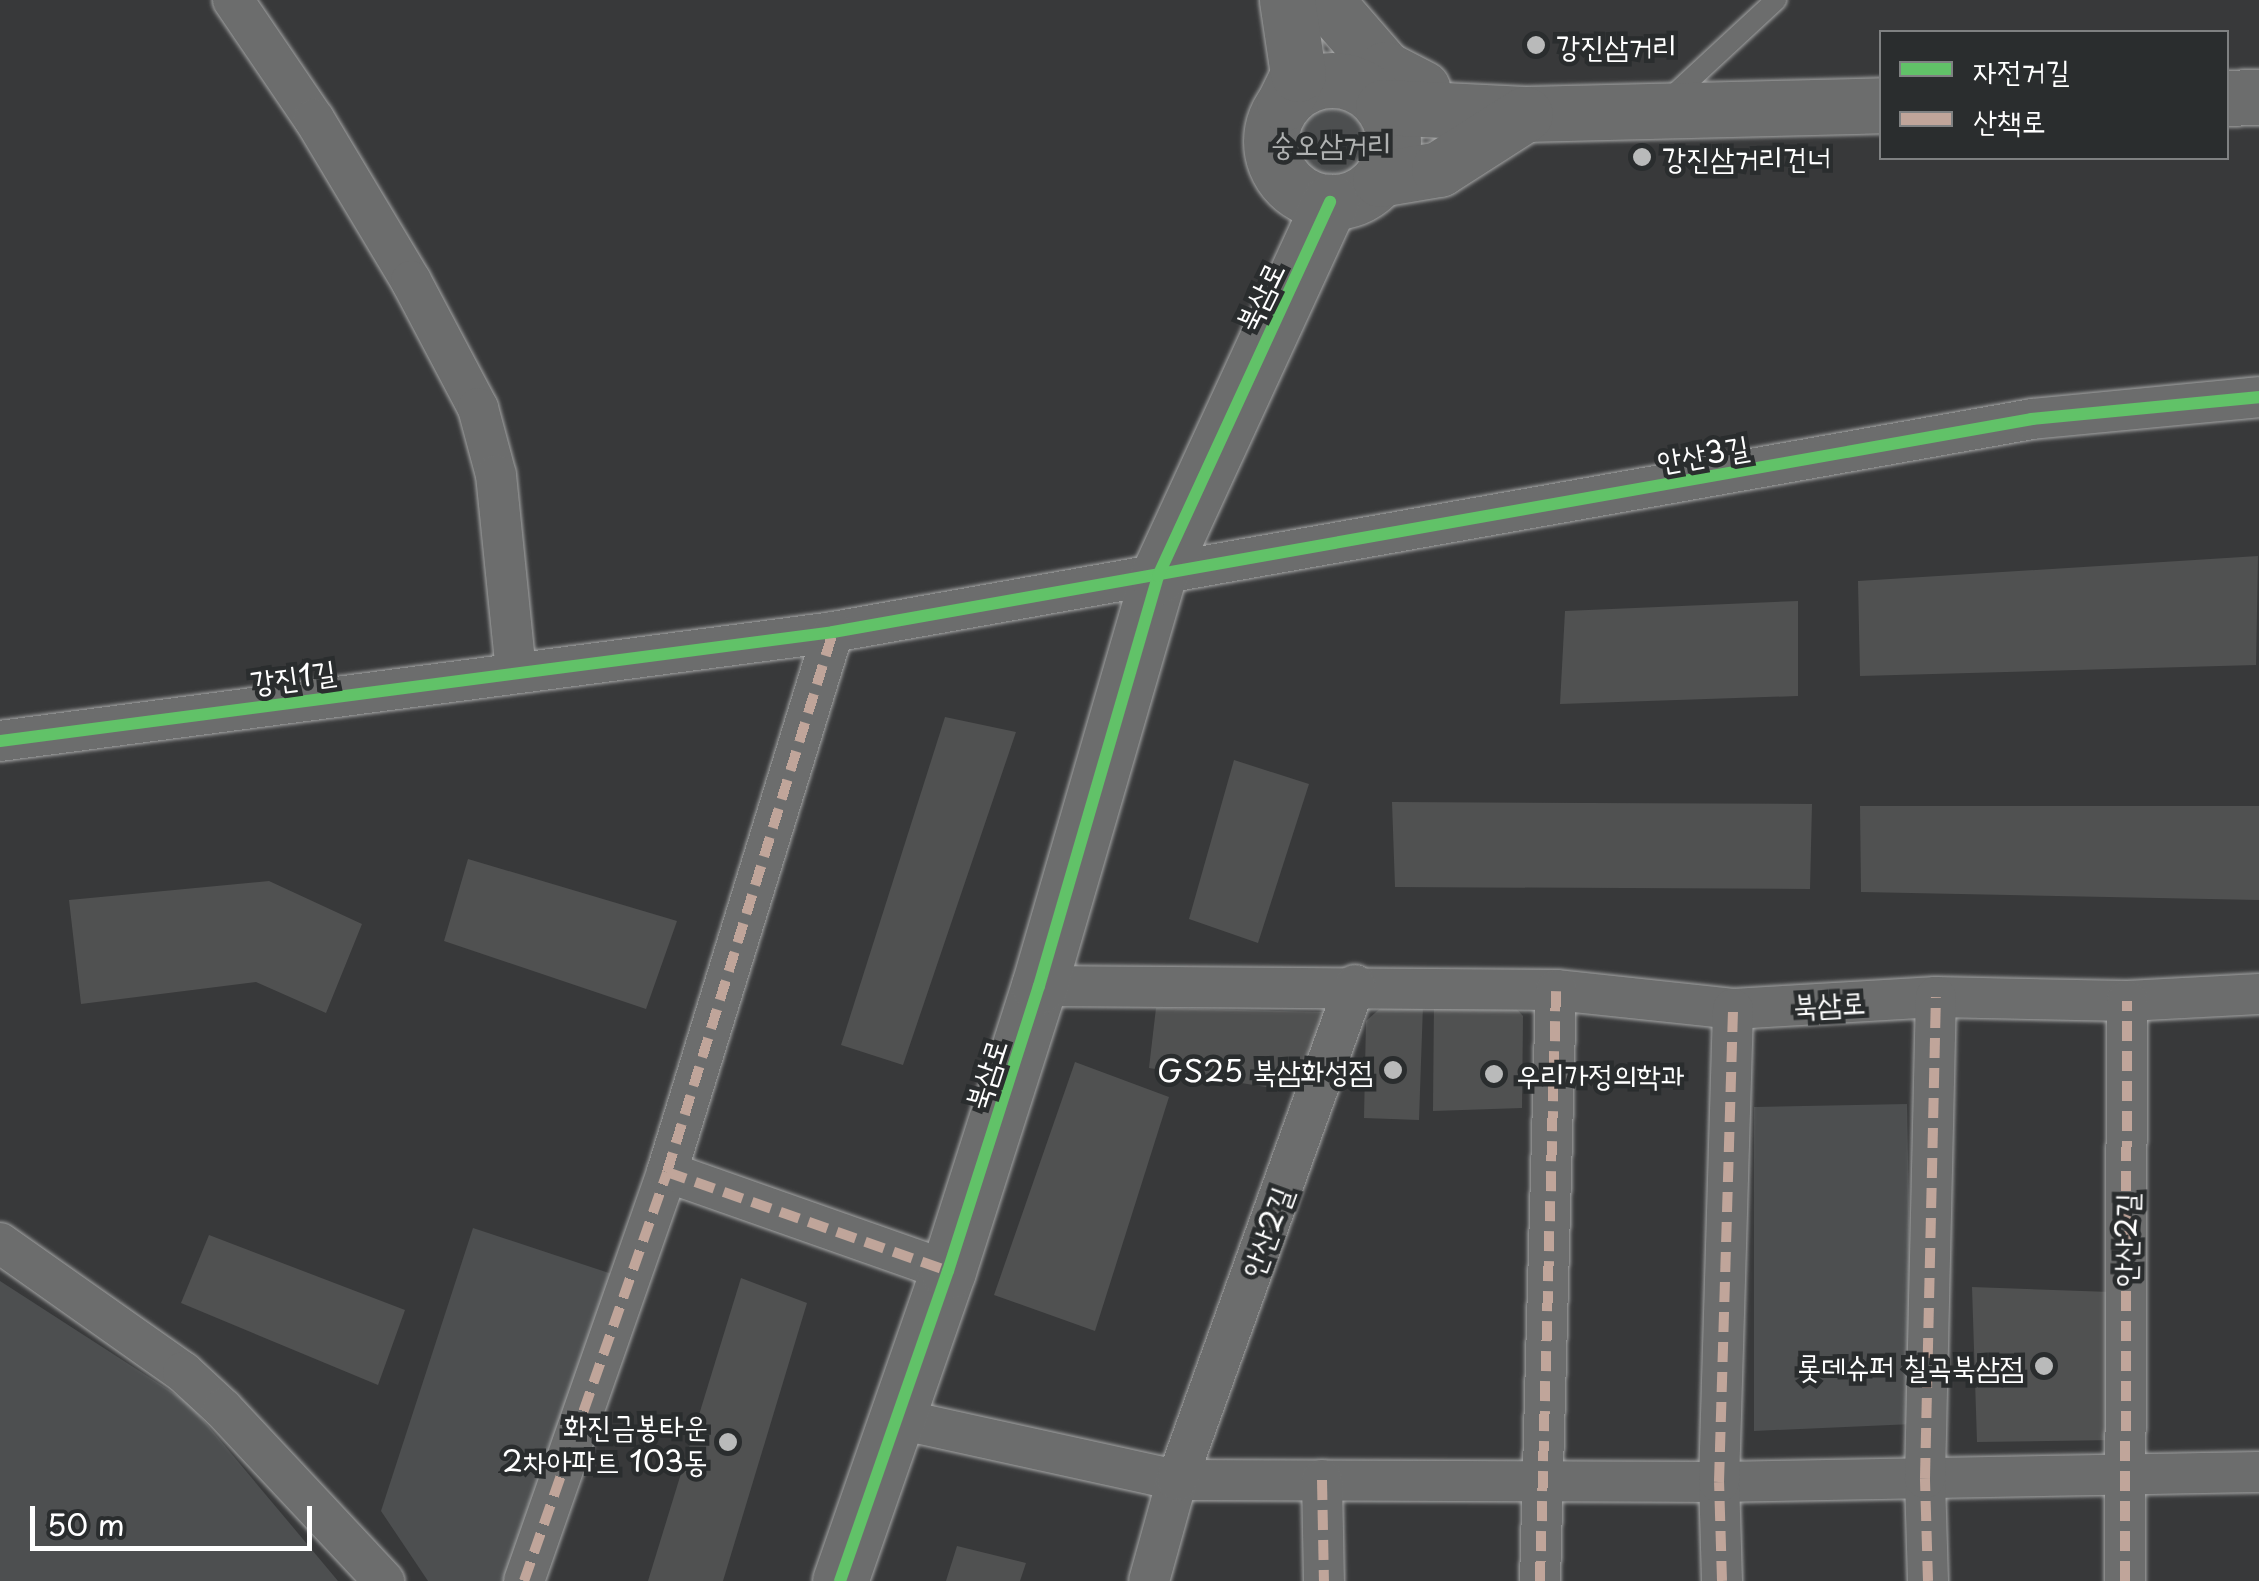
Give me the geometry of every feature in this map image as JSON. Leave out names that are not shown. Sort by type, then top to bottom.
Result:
[{"type":"street","points":[[232,0],[314,119],[392,248],[478,408],[496,475],[516,671]]},
{"type":"street","points":[[1288,0],[1298,74],[1270,138],[1296,249],[1289,289]]},
{"type":"street","points":[[1281,175],[1311,198],[1330,202],[1366,192],[1380,179],[1393,144],[1391,124],[1332,58],[1314,0]]},
{"type":"street","points":[[1325,0],[1365,50],[1406,84],[1428,90],[1462,90],[1525,114]]},
{"type":"street","points":[[1284,103],[1316,82],[1368,95],[1525,114],[1879,105]]},
{"type":"street","points":[[2229,98],[2259,97]]},
{"type":"street","points":[[1380,179],[1440,169],[1525,114]]},
{"type":"street","name":"북삼로","points":[[840,1581],[948,1271],[1039,986],[1158,576],[1330,202]]},
{"type":"street","name":"안산3길","points":[[1158,576],[2032,419],[2259,397]]},
{"type":"street","points":[[524,1581],[667,1172],[832,632],[1158,576]]},
{"type":"street","name":"강진1길","points":[[0,740],[832,632]]},
{"type":"street","name":"북삼로","points":[[1039,986],[1355,985],[1556,990],[1732,1009],[1936,997],[2127,1001],[2259,994]]},
{"type":"street","name":"안산2길","points":[[1149,1581],[1176,1480],[1355,985]]},
{"type":"street","points":[[1540,1581],[1556,990]]},
{"type":"street","points":[[1928,1581],[1925,1478],[1936,997]]},
{"type":"street","name":"안산2길","points":[[2125,1581],[2122,1478],[2127,1001]]},
{"type":"street","points":[[1722,1581],[1719,1482],[1732,1009]]},
{"type":"street","points":[[667,1172],[948,1271]]},
{"type":"street","points":[[0,1243],[183,1372],[251,1438],[384,1581]]},
{"type":"street","points":[[894,1418],[1176,1480],[1719,1482],[2122,1478],[2259,1472]]},
{"type":"street","points":[[1322,1480],[1324,1581]]},
{"type":"lane","points":[[1658,109],[1776,0]]},
{"type":"green space","name":"숭오삼거리","points":[[1331,108],[1356,118],[1366,143],[1356,168],[1331,178],[1306,168],[1296,143],[1306,118]]},
{"type":"green space","points":[[1907,1104],[1913,1424],[1754,1431],[1754,1107]]},
{"type":"green space","points":[[473,1228],[612,1274],[512,1581],[428,1581],[381,1511]]},
{"type":"green space","points":[[0,1281],[189,1403],[338,1581],[0,1581]]},
{"type":"building","points":[[2258,556],[2256,665],[1860,676],[1858,581]]},
{"type":"building","points":[[1798,601],[1798,696],[1560,704],[1565,611]]},
{"type":"building","points":[[945,717],[1016,732],[903,1065],[841,1045]]},
{"type":"building","points":[[1234,760],[1309,784],[1258,943],[1189,919]]},
{"type":"building","points":[[1392,802],[1812,804],[1810,889],[1395,887]]},
{"type":"building","points":[[1860,806],[2259,806],[2259,900],[1861,892]]},
{"type":"building","points":[[468,859],[677,921],[646,1009],[444,941]]},
{"type":"building","points":[[269,881],[362,924],[326,1013],[256,982],[81,1004],[69,900]]},
{"type":"building","points":[[1507,998],[1523,1016],[1522,1108],[1433,1111],[1434,1001]]},
{"type":"building","name":"GS25 북삼화성점","points":[[1385,1004],[1423,1005],[1419,1120],[1364,1118],[1366,1021]]},
{"type":"building","points":[[1156,1008],[1327,1012],[1297,1092],[1149,1068]]},
{"type":"building","points":[[1075,1062],[1169,1097],[1095,1331],[994,1295]]},
{"type":"building","points":[[209,1235],[405,1310],[378,1385],[181,1303]]},
{"type":"building","name":"화진금봉타운 2차아파트 103동","points":[[741,1278],[807,1303],[723,1581],[648,1581]]},
{"type":"building","name":"롯데슈퍼 칠곡북삼점","points":[[1972,1287],[2111,1292],[2117,1440],[1977,1442]]},
{"type":"building","points":[[957,1546],[1026,1563],[1020,1581],[946,1581]]},
{"type":"marked path","points":[[524,1581],[667,1172],[833,632]]},
{"type":"marked path","points":[[1540,1581],[1556,990]]},
{"type":"marked path","points":[[1928,1581],[1925,1478],[1936,997]]},
{"type":"marked path","points":[[2125,1581],[2127,1001]]},
{"type":"marked path","points":[[1722,1581],[1719,1482],[1733,1009]]},
{"type":"marked path","points":[[667,1172],[948,1271]]},
{"type":"marked path","points":[[1322,1480],[1324,1581]]},
{"type":"cycle path","points":[[840,1581],[948,1271],[1039,986],[1158,576],[1330,202]]},
{"type":"cycle path","points":[[0,741],[833,632],[2032,419],[2259,397]]},
{"type":"place","name":"강진삼거리","points":[[1536,45]]},
{"type":"place","name":"강진삼거리건너","points":[[1642,157]]},
{"type":"place","name":"GS25 북삼화성점","points":[[1393,1070]]},
{"type":"place","name":"우리가정의학과","points":[[1494,1074]]},
{"type":"place","name":"롯데슈퍼 칠곡북삼점","points":[[2044,1366]]},
{"type":"place","name":"화진금봉타운 2차아파트 103동","points":[[728,1442]]}]
